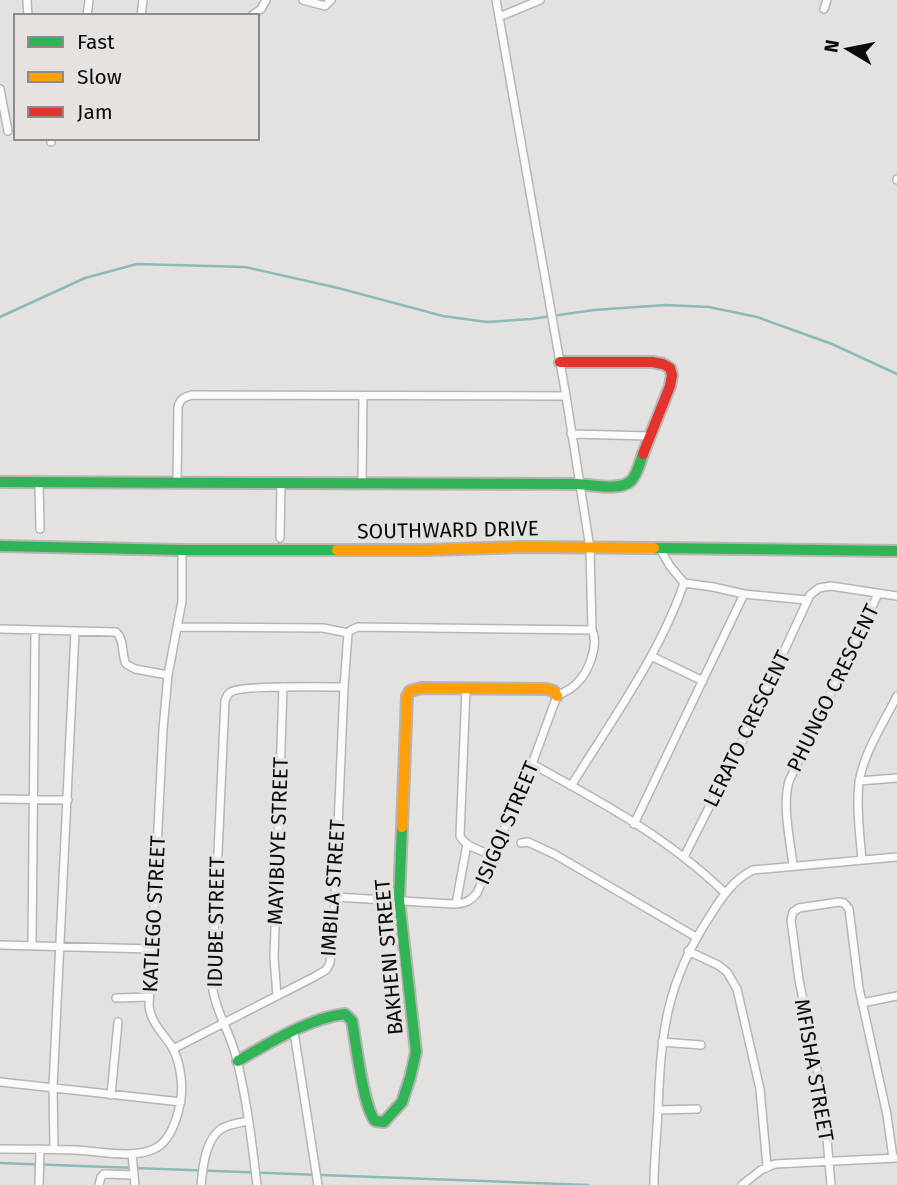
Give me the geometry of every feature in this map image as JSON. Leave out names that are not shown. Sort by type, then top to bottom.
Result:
[{"type":"street","points":[[254,14],[261,9],[266,0]]},
{"type":"street","points":[[303,0],[325,6],[331,0]]},
{"type":"street","points":[[496,0],[590,548],[592,630],[595,643],[577,684],[557,696]]},
{"type":"street","points":[[499,17],[540,0]]},
{"type":"street","points":[[824,9],[827,0]]},
{"type":"street","points":[[0,89],[8,131]]},
{"type":"street","points":[[0,482],[618,486],[630,483],[670,386],[672,373],[668,365],[652,362],[560,362]]},
{"type":"street","points":[[177,483],[178,407],[183,399],[201,395],[566,396]]},
{"type":"street","points":[[362,483],[363,396]]},
{"type":"street","points":[[571,434],[650,436]]},
{"type":"street","points":[[39,483],[40,529]]},
{"type":"street","points":[[280,538],[281,483]]},
{"type":"street","name":"SOUTHWARD DRIVE","points":[[0,546],[182,550],[590,548],[897,551]]},
{"type":"street","points":[[660,549],[684,583],[744,594],[807,600],[814,591],[824,586],[897,596]]},
{"type":"street","name":"KATLEGO STREET","points":[[0,1149],[132,1154],[160,1146],[177,1118],[181,1102],[181,1076],[173,1049],[150,1013],[149,997],[163,729],[168,675],[182,601],[182,550]]},
{"type":"street","points":[[571,786],[651,656],[674,612],[684,583]]},
{"type":"street","points":[[634,824],[744,594]]},
{"type":"street","name":"PHUNGO CRESCENT","points":[[793,865],[786,801],[789,780],[878,594]]},
{"type":"street","name":"LERATO CRESCENT","points":[[684,857],[741,744],[807,600]]},
{"type":"street","points":[[178,627],[323,628],[348,633],[358,627],[592,630]]},
{"type":"street","points":[[0,629],[116,632],[121,638],[126,664],[135,669],[168,675]]},
{"type":"street","points":[[32,946],[35,630]]},
{"type":"street","points":[[54,1149],[53,1087],[75,632]]},
{"type":"street","name":"IMBILA STREET","points":[[173,1049],[314,977],[326,970],[330,963],[348,633]]},
{"type":"street","points":[[651,656],[703,681]]},
{"type":"street","points":[[283,687],[344,687]]},
{"type":"street","name":"IDUBE STREET","points":[[257,1185],[234,1048],[213,995],[224,708],[227,695],[234,690],[283,687]]},
{"type":"street","name":"MAYIBUYE STREET","points":[[277,996],[274,958],[283,687]]},
{"type":"street","name":"BAKHENI STREET","points":[[237,1061],[334,1014],[345,1014],[352,1021],[371,1116],[379,1122],[389,1118],[406,1093],[415,1052],[400,900],[407,696],[410,691],[421,688],[546,689],[554,691],[557,696]]},
{"type":"street","points":[[466,689],[459,830],[461,841],[494,856]]},
{"type":"street","name":"ISIGQI STREET","points":[[335,897],[456,904],[473,898],[494,856],[557,696]]},
{"type":"street","points":[[862,860],[859,780],[870,750],[897,696]]},
{"type":"street","points":[[532,764],[684,857],[725,893]]},
{"type":"street","points":[[859,780],[897,778]]},
{"type":"street","points":[[0,799],[68,800]]},
{"type":"street","points":[[521,843],[528,842],[554,854],[696,937]]},
{"type":"street","points":[[456,904],[467,844]]},
{"type":"street","points":[[654,1185],[662,1042],[671,995],[688,951],[725,893],[736,881],[753,870],[897,857]]},
{"type":"street","name":"MFISHA STREET","points":[[831,1185],[824,1104],[799,980],[791,920],[796,909],[835,902],[847,905],[851,914],[862,1003]]},
{"type":"street","points":[[0,945],[152,949]]},
{"type":"street","points":[[688,951],[718,965],[727,972],[737,989],[760,1089],[767,1166]]},
{"type":"street","points":[[742,1185],[767,1166],[783,1163],[895,1158],[862,1003],[897,996]]},
{"type":"street","points":[[116,998],[149,997]]},
{"type":"street","points":[[111,1095],[118,1022]]},
{"type":"street","points":[[294,1032],[318,1185]]},
{"type":"street","points":[[662,1042],[701,1045]]},
{"type":"street","points":[[0,1082],[181,1102]]},
{"type":"street","points":[[658,1110],[697,1109]]},
{"type":"street","points":[[887,1115],[897,1114]]},
{"type":"street","points":[[201,1185],[206,1155],[214,1136],[224,1127],[248,1121]]},
{"type":"street","points":[[39,1185],[40,1149]]},
{"type":"street","points":[[132,1154],[135,1185]]},
{"type":"street","points":[[99,1185],[104,1174],[134,1175]]},
{"type":"waterway","points":[[0,317],[85,278],[137,264],[245,267],[443,316],[487,322],[665,305],[709,307],[757,317],[832,344],[897,374]]},
{"type":"waterway","points":[[0,1163],[588,1185]]},
{"type":"traffic: fast","points":[[0,482],[578,484],[613,487],[631,481],[643,454]]},
{"type":"traffic: fast","points":[[0,546],[337,550]]},
{"type":"traffic: fast","points":[[654,548],[897,551]]},
{"type":"traffic: fast","points":[[238,1061],[303,1026],[345,1014],[352,1021],[364,1089],[375,1121],[384,1122],[402,1102],[416,1052],[399,900],[402,827]]},
{"type":"traffic: slow","points":[[337,550],[654,548]]},
{"type":"traffic: slow","points":[[402,827],[407,696],[410,691],[421,688],[546,689],[554,691],[557,696]]},
{"type":"traffic: jam","points":[[560,362],[652,362],[670,368],[670,386],[643,454]]}]
